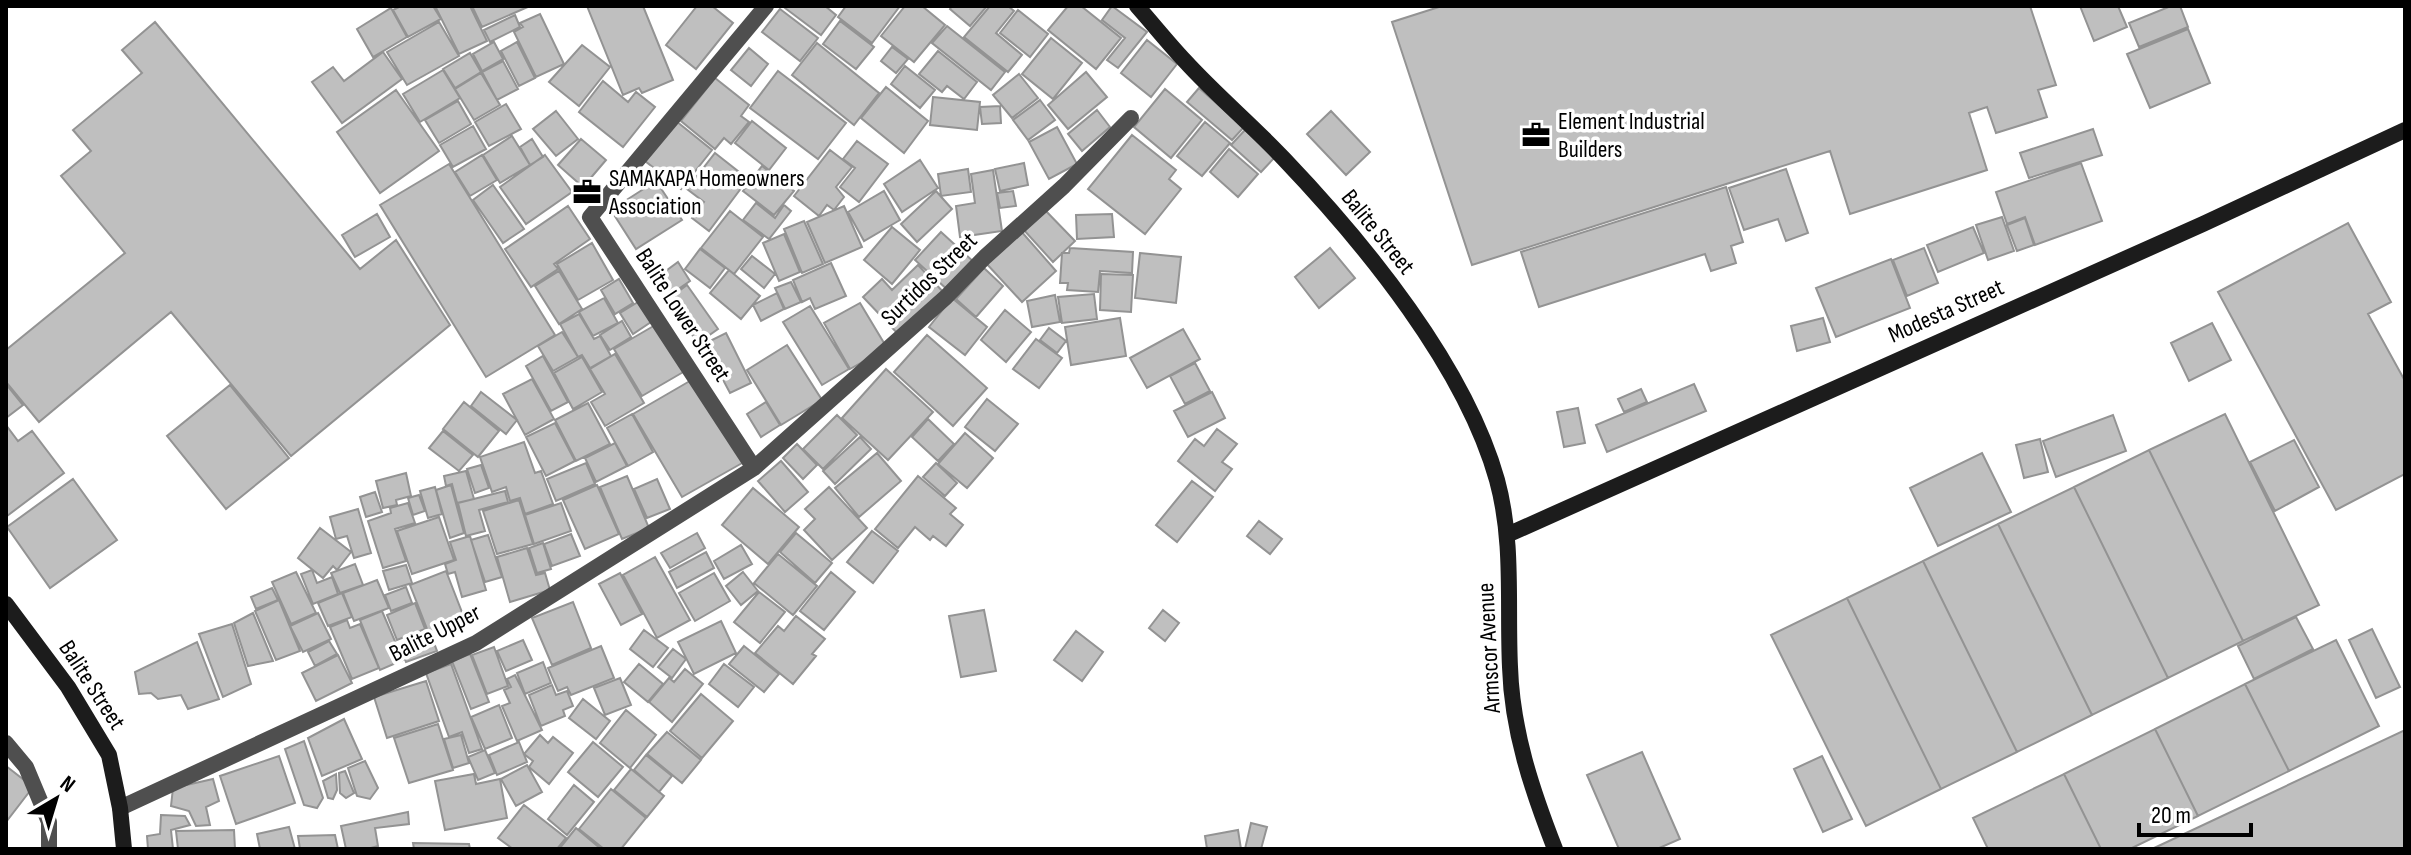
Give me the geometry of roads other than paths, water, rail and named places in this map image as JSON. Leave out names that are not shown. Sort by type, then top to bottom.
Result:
[{"type":"main road","name":"Balite Street","points":[[1137,6],[1186,63],[1286,160],[1363,249],[1420,325],[1475,419],[1497,480],[1507,535]]},
{"type":"main road","name":"Modesta Street","points":[[1507,535],[2203,224],[2405,130]]},
{"type":"main road","name":"Armscor Avenue","points":[[1507,535],[1513,704],[1522,755],[1555,849]]},
{"type":"main road","name":"Balite Street","points":[[6,604],[68,687],[109,755],[120,808],[124,849]]},
{"type":"street","name":"Balite Lower Street","points":[[754,468],[590,217],[766,6]]},
{"type":"street","name":"Surtidos Street","points":[[754,468],[937,306],[1131,118]]},
{"type":"street","name":"Balite Upper","points":[[120,808],[476,643],[754,468]]},
{"type":"street","points":[[6,743],[26,767],[49,822],[49,849]]},
{"type":"place","name":"Element Industrial Builders","points":[[1536,135]]},
{"type":"place","name":"SAMAKAPA Homeowners Association","points":[[587,192]]}]
